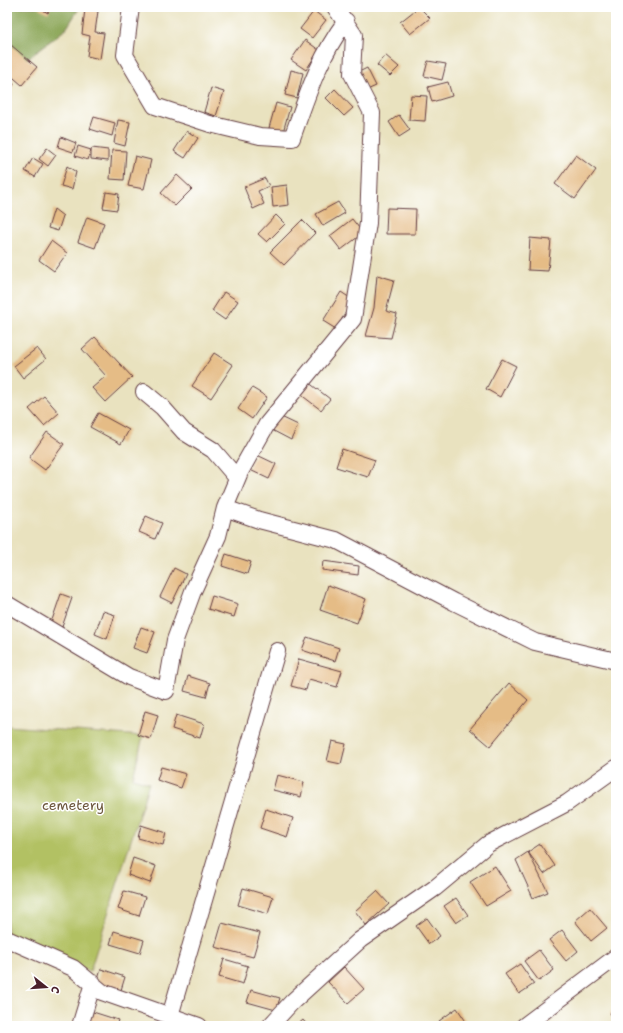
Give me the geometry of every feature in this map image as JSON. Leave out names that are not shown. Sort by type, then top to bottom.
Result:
[{"type":"street","points":[[131,7],[125,56],[155,106],[210,124],[260,136],[292,138],[320,62],[333,39],[346,22]]},
{"type":"street","points":[[7,604],[129,678],[166,691],[175,640],[193,591],[218,536],[225,508],[237,478],[267,424],[353,319],[368,223],[372,113],[352,74],[354,35],[335,7]]},
{"type":"street","points":[[144,392],[162,407],[184,432],[213,450],[237,478]]},
{"type":"street","points":[[225,508],[259,520],[336,540],[454,602],[535,642],[616,662]]},
{"type":"street","points":[[170,1016],[277,651]]},
{"type":"street","points":[[270,1026],[292,1002],[360,940],[435,888],[488,844],[566,803],[616,768]]},
{"type":"street","points":[[7,939],[73,968],[102,992],[200,1026]]},
{"type":"street","points":[[524,1026],[616,957]]},
{"type":"street","points":[[80,1026],[93,983]]},
{"type":"green space","points":[[7,7],[80,7],[66,29],[7,74]]},
{"type":"green space","name":"cemetery","points":[[7,726],[143,736],[133,778],[149,783],[90,971],[7,949]]},
{"type":"building","points":[[37,7],[51,7],[48,13]]},
{"type":"building","points":[[419,7],[430,18],[410,34],[400,22]]},
{"type":"building","points":[[85,9],[98,11],[95,32],[104,33],[100,59],[87,56],[90,36],[82,34]]},
{"type":"building","points":[[314,11],[326,20],[312,38],[300,29]]},
{"type":"building","points":[[305,40],[319,50],[306,70],[291,60]]},
{"type":"building","points":[[11,45],[37,67],[22,85],[7,72],[7,49]]},
{"type":"building","points":[[385,55],[399,67],[390,76],[377,65]]},
{"type":"building","points":[[428,61],[446,64],[442,80],[424,76]]},
{"type":"building","points":[[367,68],[376,86],[367,90],[359,72]]},
{"type":"building","points":[[291,70],[303,73],[297,98],[285,95]]},
{"type":"building","points":[[7,79],[14,84],[7,94]]},
{"type":"building","points":[[448,82],[452,96],[432,102],[428,87]]},
{"type":"building","points":[[211,88],[224,92],[216,116],[204,112]]},
{"type":"building","points":[[335,89],[353,108],[344,116],[326,98]]},
{"type":"building","points":[[411,95],[427,96],[425,121],[409,120]]},
{"type":"building","points":[[276,103],[290,107],[283,132],[269,128]]},
{"type":"building","points":[[399,115],[410,130],[399,137],[389,122]]},
{"type":"building","points":[[94,117],[115,123],[112,136],[90,129]]},
{"type":"building","points":[[118,120],[130,122],[125,146],[114,143]]},
{"type":"building","points":[[187,131],[198,138],[185,158],[174,151]]},
{"type":"building","points":[[61,137],[76,143],[73,152],[58,147]]},
{"type":"building","points":[[78,146],[91,150],[88,160],[75,156]]},
{"type":"building","points":[[47,148],[56,155],[48,166],[39,159]]},
{"type":"building","points":[[92,148],[108,150],[108,161],[91,159]]},
{"type":"building","points":[[112,150],[126,151],[124,180],[110,179]]},
{"type":"building","points":[[576,155],[596,170],[575,199],[555,184]]},
{"type":"building","points":[[135,156],[151,160],[144,189],[128,186]]},
{"type":"building","points":[[33,158],[43,164],[35,177],[25,171]]},
{"type":"building","points":[[67,166],[76,172],[72,189],[61,186]]},
{"type":"building","points":[[177,175],[192,189],[175,206],[161,193]]},
{"type":"building","points":[[265,178],[269,186],[258,191],[264,204],[253,209],[244,187]]},
{"type":"building","points":[[287,185],[289,205],[273,207],[271,187]]},
{"type":"building","points":[[106,192],[119,194],[117,210],[103,208]]},
{"type":"building","points":[[338,202],[345,213],[323,226],[316,214]]},
{"type":"building","points":[[387,208],[416,209],[415,234],[386,234]]},
{"type":"building","points":[[54,209],[63,216],[58,231],[48,228]]},
{"type":"building","points":[[276,215],[285,224],[267,242],[258,234]]},
{"type":"building","points":[[87,217],[104,223],[95,248],[78,242]]},
{"type":"building","points":[[352,219],[363,233],[341,250],[330,236]]},
{"type":"building","points":[[302,220],[315,233],[284,265],[270,252]]},
{"type":"building","points":[[530,238],[551,240],[548,271],[528,270]]},
{"type":"building","points":[[51,241],[67,253],[54,271],[39,260]]},
{"type":"building","points":[[377,275],[394,280],[386,311],[397,314],[391,338],[366,336],[374,308]]},
{"type":"building","points":[[224,292],[238,301],[225,320],[212,311]]},
{"type":"building","points":[[341,292],[353,300],[336,329],[323,321]]},
{"type":"building","points":[[95,337],[132,377],[105,402],[92,388],[106,376],[82,349]]},
{"type":"building","points":[[37,348],[46,359],[23,378],[14,366]]},
{"type":"building","points":[[214,353],[233,365],[211,398],[192,386]]},
{"type":"building","points":[[502,359],[516,366],[500,397],[486,389]]},
{"type":"building","points":[[308,382],[330,399],[321,410],[300,394]]},
{"type":"building","points":[[252,388],[267,397],[252,419],[238,409]]},
{"type":"building","points":[[44,396],[59,413],[44,426],[29,409]]},
{"type":"building","points":[[98,413],[129,430],[121,444],[90,427]]},
{"type":"building","points":[[277,415],[298,425],[291,440],[270,429]]},
{"type":"building","points":[[47,432],[64,444],[45,470],[29,458]]},
{"type":"building","points":[[342,449],[375,460],[368,477],[336,467]]},
{"type":"building","points":[[255,454],[276,464],[269,479],[248,469]]},
{"type":"building","points":[[146,516],[162,523],[155,539],[139,532]]},
{"type":"building","points":[[226,554],[251,562],[247,574],[222,566]]},
{"type":"building","points":[[323,561],[359,566],[358,575],[322,570]]},
{"type":"building","points":[[174,568],[186,574],[172,603],[160,597]]},
{"type":"building","points":[[328,585],[366,599],[357,623],[320,610]]},
{"type":"building","points":[[61,594],[72,598],[62,627],[51,623]]},
{"type":"building","points":[[212,596],[238,604],[234,617],[208,609]]},
{"type":"building","points":[[103,611],[115,615],[107,639],[95,634]]},
{"type":"building","points":[[141,627],[155,632],[147,653],[133,648]]},
{"type":"building","points":[[307,637],[339,648],[335,661],[302,650]]},
{"type":"building","points":[[299,659],[342,671],[337,687],[309,679],[306,690],[291,686]]},
{"type":"building","points":[[188,676],[210,683],[206,697],[184,691]]},
{"type":"building","points":[[509,683],[528,700],[490,746],[470,729]]},
{"type":"building","points":[[145,711],[158,715],[151,739],[138,735]]},
{"type":"building","points":[[176,715],[204,724],[200,738],[172,729]]},
{"type":"building","points":[[332,741],[346,744],[341,764],[327,761]]},
{"type":"building","points":[[161,767],[186,774],[181,788],[157,780]]},
{"type":"building","points":[[277,775],[304,782],[301,797],[273,790]]},
{"type":"building","points":[[266,809],[293,818],[287,837],[260,828]]},
{"type":"building","points":[[141,825],[166,833],[163,845],[138,838]]},
{"type":"building","points":[[540,844],[555,866],[544,874],[528,852]]},
{"type":"building","points":[[528,852],[548,892],[533,898],[516,860]]},
{"type":"building","points":[[133,858],[156,866],[150,883],[128,875]]},
{"type":"building","points":[[495,866],[511,891],[486,906],[470,882]]},
{"type":"building","points":[[243,888],[273,897],[268,914],[238,905]]},
{"type":"building","points":[[124,891],[145,897],[139,916],[118,909]]},
{"type":"building","points":[[377,891],[389,904],[366,925],[355,911]]},
{"type":"building","points":[[456,898],[468,915],[456,923],[444,906]]},
{"type":"building","points":[[590,908],[607,928],[591,941],[575,921]]},
{"type":"building","points":[[427,918],[440,936],[429,944],[416,926]]},
{"type":"building","points":[[222,923],[260,933],[253,957],[215,947]]},
{"type":"building","points":[[562,930],[578,951],[566,961],[549,940]]},
{"type":"building","points":[[114,931],[144,940],[140,953],[110,944]]},
{"type":"building","points":[[539,950],[554,970],[539,981],[524,961]]},
{"type":"building","points":[[224,959],[248,966],[243,984],[219,977]]},
{"type":"building","points":[[520,964],[534,984],[519,994],[505,974]]},
{"type":"building","points":[[344,967],[364,989],[348,1003],[328,982]]},
{"type":"building","points":[[101,969],[125,977],[121,990],[97,983]]},
{"type":"building","points":[[251,990],[280,998],[276,1010],[247,1002]]},
{"type":"building","points":[[457,1008],[469,1026],[443,1026],[439,1021]]},
{"type":"building","points":[[616,1008],[616,1022],[610,1013]]},
{"type":"building","points":[[93,1012],[118,1020],[116,1026],[88,1026]]},
{"type":"building","points":[[303,1020],[308,1026],[296,1026]]}]
